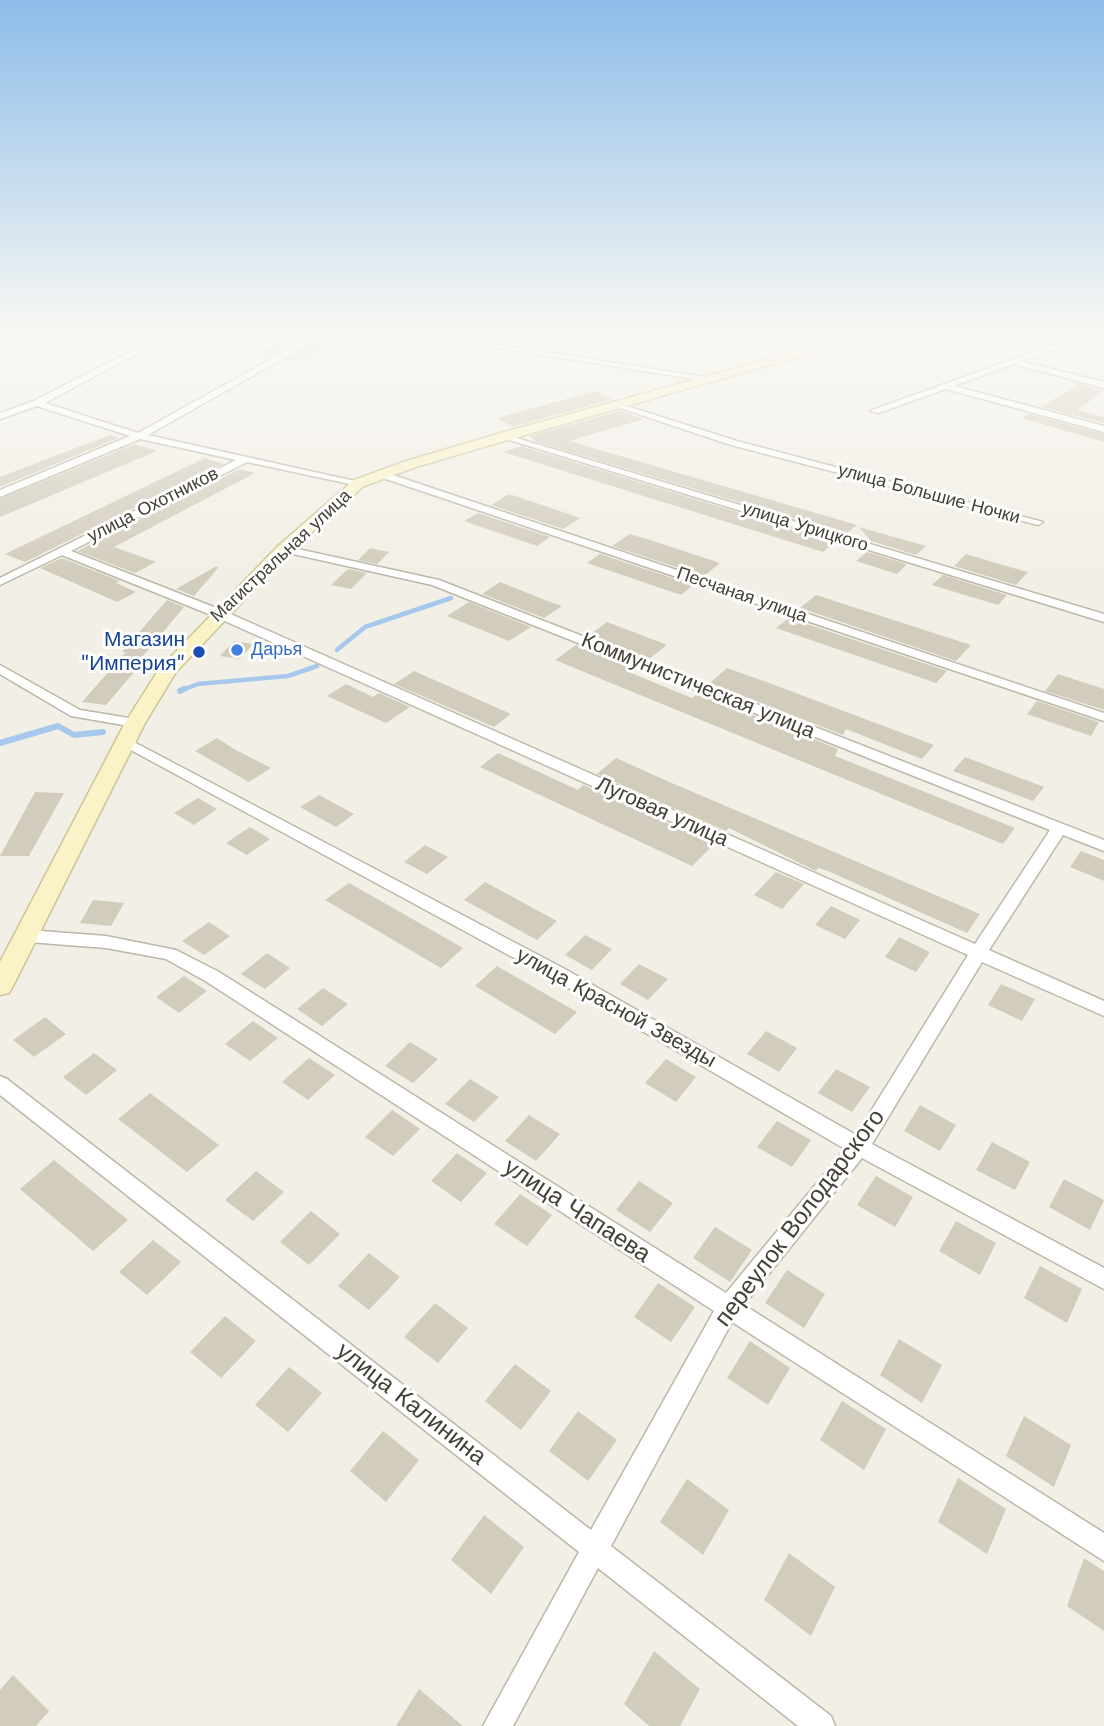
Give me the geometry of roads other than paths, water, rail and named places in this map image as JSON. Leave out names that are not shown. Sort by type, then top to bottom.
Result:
[{"type":"street","points":[[70,414],[139,436],[359,483]]},
{"type":"street","points":[[0,494],[139,436],[179,414]]},
{"type":"street","name":"Магистральная улица","points":[[0,986],[135,723],[168,669],[284,549],[359,483],[506,436],[589,414]]},
{"type":"street","name":"улица Большие Ночки","points":[[646,414],[734,443],[1038,522]]},
{"type":"street","points":[[1047,414],[1104,429]]},
{"type":"street","name":"улица Урицкого","points":[[506,436],[1104,618]]},
{"type":"street","name":"улица Охотников","points":[[0,582],[245,459]]},
{"type":"street","name":"Песчаная улица","points":[[381,474],[1104,717]]},
{"type":"street","name":"Коммунистическая улица","points":[[284,549],[435,582],[1104,846]]},
{"type":"street","name":"улица Охотников","points":[[61,551],[220,614]]},
{"type":"street","name":"Луговая улица","points":[[220,614],[1104,1009]]},
{"type":"street","points":[[0,669],[76,713],[135,723]]},
{"type":"street","name":"улица Красной Звезды","points":[[125,743],[557,974],[859,1147],[1104,1279]]},
{"type":"street","name":"переулок Володарского","points":[[498,1726],[728,1308],[859,1147],[978,953],[1059,829]]},
{"type":"street","name":"улица Чапаева","points":[[28,936],[106,942],[170,954],[225,985],[1104,1548]]},
{"type":"street","name":"улица Калинина","points":[[0,1084],[821,1726]]},
{"type":"waterway","points":[[337,650],[365,627],[451,598]]},
{"type":"waterway","points":[[184,689],[180,691],[198,684],[288,676],[317,666]]},
{"type":"waterway","points":[[0,743],[58,726],[74,735],[103,732]]},
{"type":"place","name":"Дарья","points":[[237,650]]},
{"type":"place","name":"Магазин \"Империя\"","points":[[199,652]]}]
